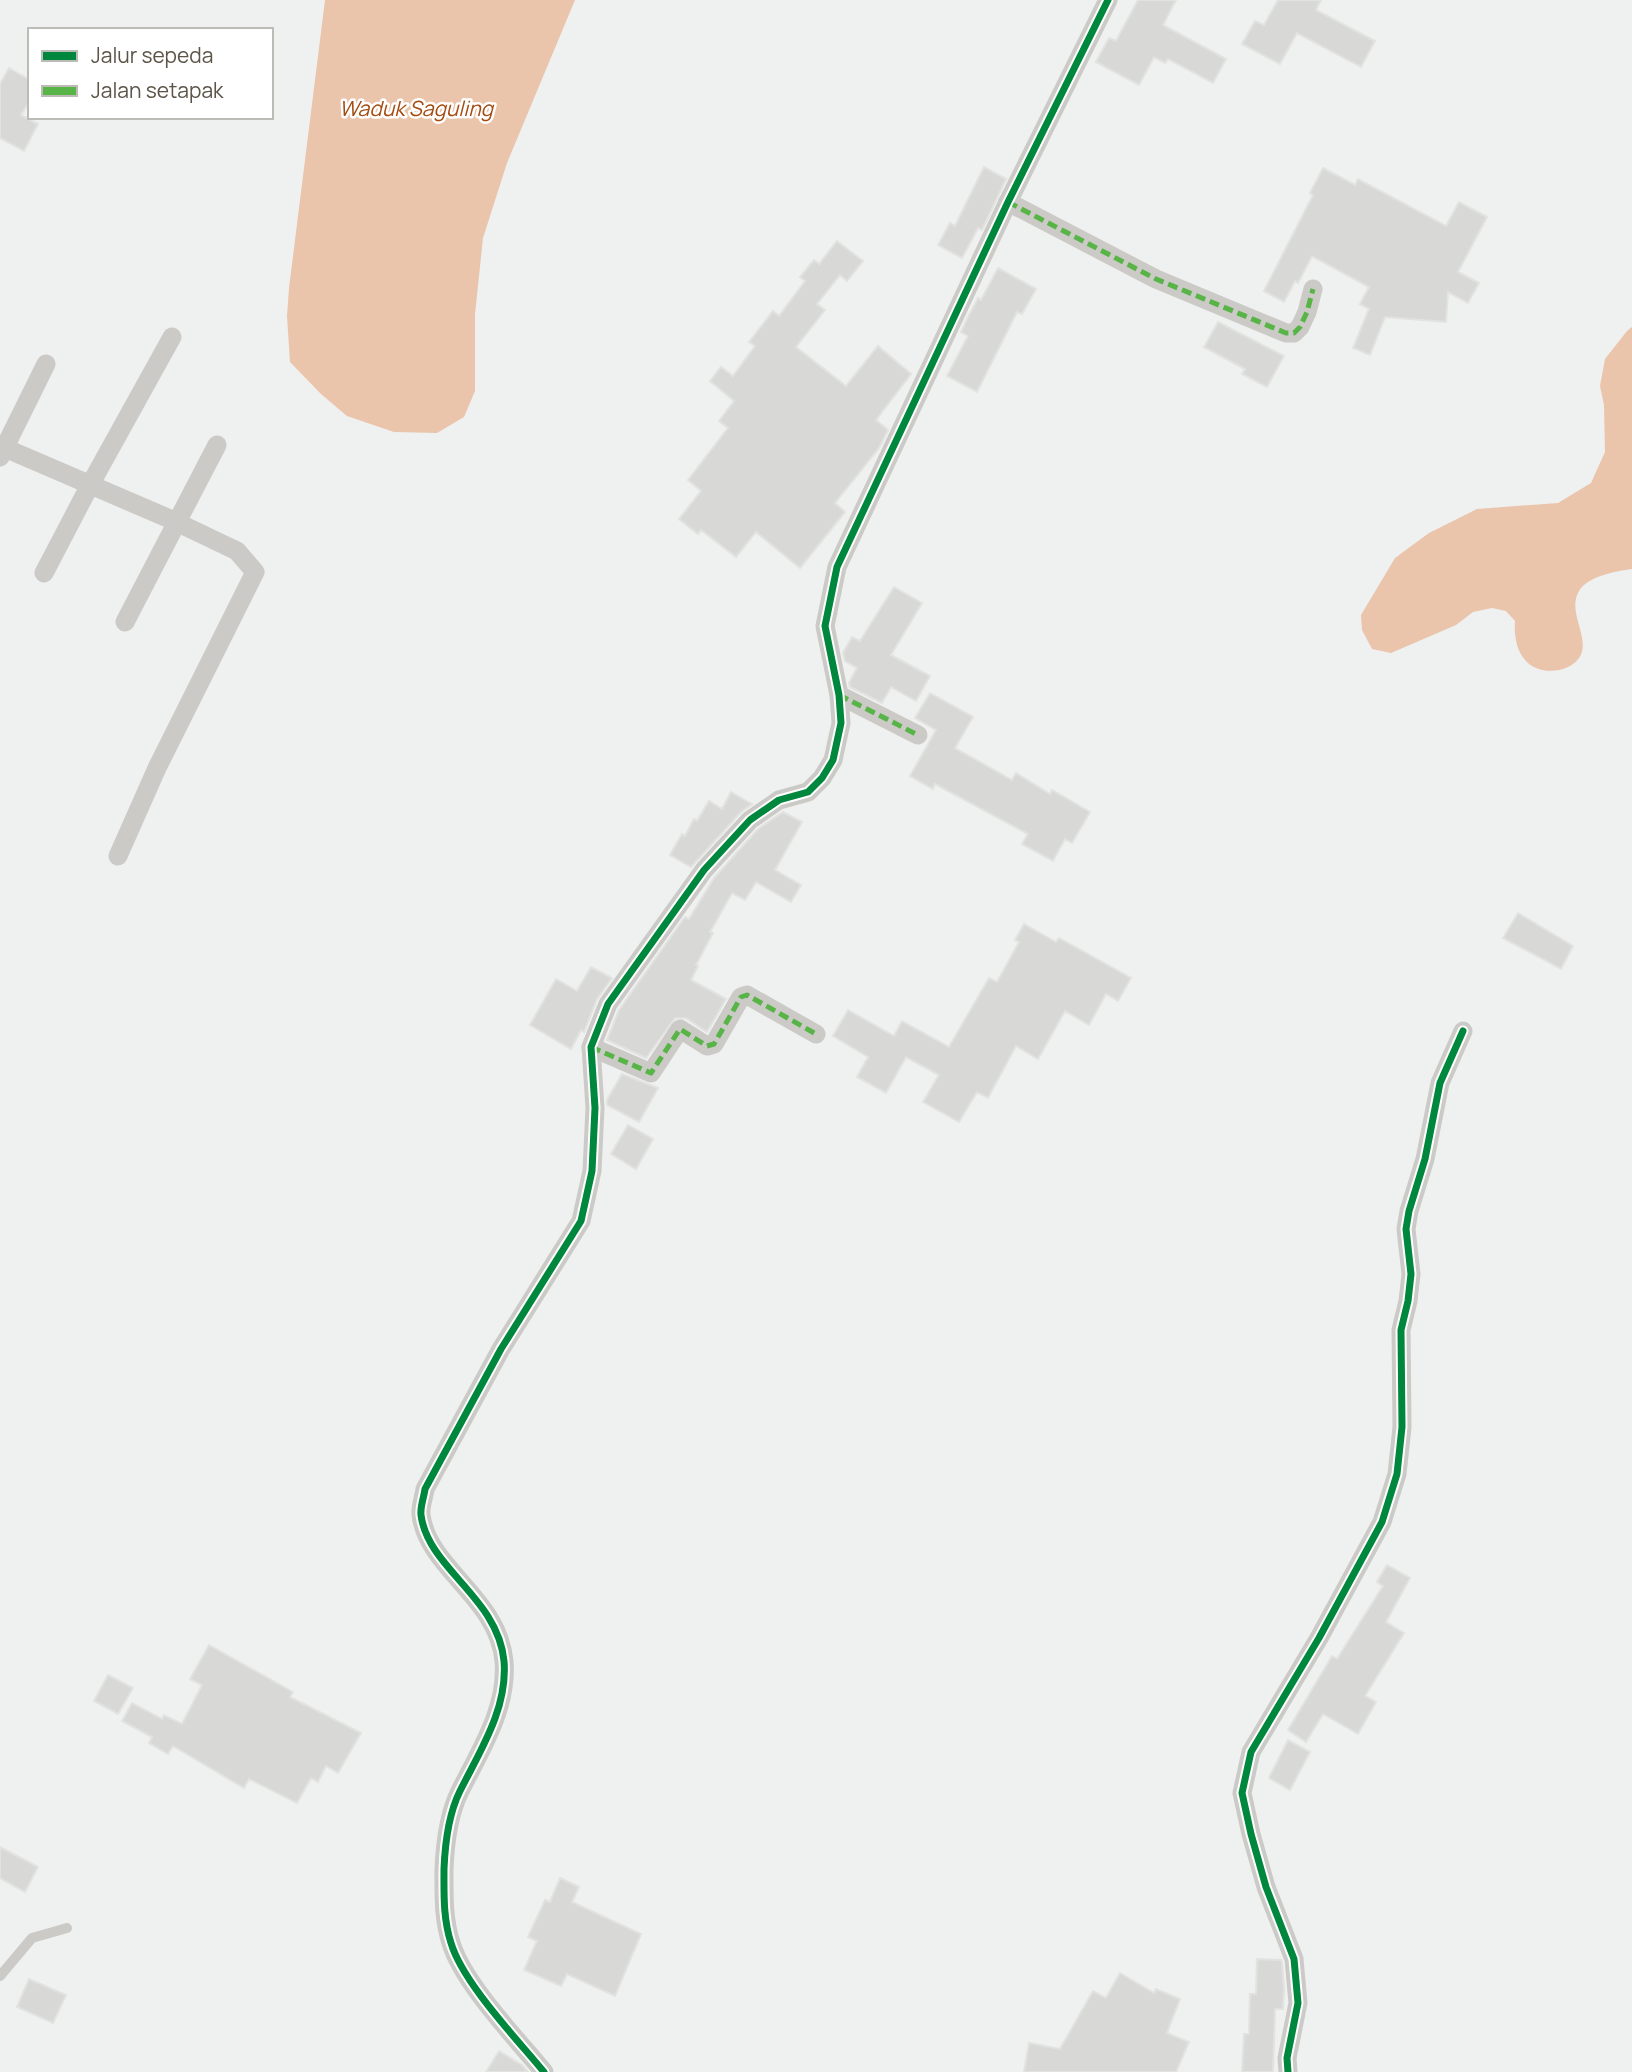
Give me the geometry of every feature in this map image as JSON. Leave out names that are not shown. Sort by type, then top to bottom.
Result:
[{"type":"street","points":[[544,2072],[469,1979],[451,1943],[443,1903],[445,1846],[458,1794],[485,1744],[501,1698],[504,1663],[500,1641],[488,1614],[436,1550],[425,1528],[421,1514],[425,1489],[501,1349],[581,1221],[592,1171],[595,1108],[591,1047],[608,1004],[704,870],[750,820],[779,800],[808,792],[822,778],[833,760],[841,723],[839,695],[825,626],[837,567],[1008,202],[1108,0]]},
{"type":"street","points":[[1008,202],[1156,279],[1286,333],[1294,333],[1300,327],[1313,289]]},
{"type":"street","points":[[44,572],[172,337]]},
{"type":"street","points":[[46,364],[1,450],[90,485],[237,551],[255,572],[157,768],[118,856]]},
{"type":"street","points":[[125,622],[217,445]]},
{"type":"street","points":[[839,695],[918,735]]},
{"type":"street","points":[[591,1047],[651,1073],[680,1028],[707,1046],[714,1044],[734,1007],[741,997],[747,995],[816,1034]]},
{"type":"street","points":[[1288,2072],[1287,2058],[1298,2003],[1294,1959],[1266,1887],[1242,1793],[1251,1752],[1320,1637],[1382,1522],[1397,1474],[1402,1427],[1401,1329],[1411,1274],[1406,1229],[1425,1159],[1440,1083],[1463,1031]]},
{"type":"lane","points":[[0,1976],[32,1938],[67,1928]]},
{"type":"water","name":"Waduk Saguling","points":[[325,0],[575,0],[507,163],[483,238],[475,314],[475,391],[464,417],[437,433],[394,432],[347,416],[290,362],[287,316],[289,288]]},
{"type":"water","points":[[1632,327],[1632,569],[1596,578],[1579,591],[1575,608],[1583,642],[1579,658],[1561,670],[1545,670],[1531,666],[1518,647],[1515,621],[1506,611],[1492,608],[1473,612],[1456,625],[1391,653],[1372,649],[1362,630],[1361,615],[1395,558],[1429,533],[1477,509],[1558,503],[1591,483],[1605,452],[1604,405],[1600,386],[1605,359]]},
{"type":"building","points":[[1138,0],[1176,0],[1163,25],[1226,59],[1213,83],[1168,59],[1165,63],[1154,57],[1139,85],[1096,62],[1109,38],[1116,41]]},
{"type":"building","points":[[1278,0],[1321,0],[1316,10],[1375,41],[1361,67],[1297,33],[1280,64],[1242,44],[1255,21],[1264,25]]},
{"type":"building","points":[[9,68],[28,79],[28,103],[21,115],[38,124],[24,151],[0,138],[0,84]]},
{"type":"building","points":[[984,167],[1006,179],[982,230],[978,228],[962,258],[938,245],[950,223],[955,226]]},
{"type":"building","points":[[1323,168],[1355,185],[1358,179],[1446,226],[1459,202],[1487,217],[1458,272],[1479,283],[1468,303],[1448,292],[1446,322],[1385,317],[1370,355],[1353,348],[1369,309],[1360,304],[1369,287],[1312,256],[1284,302],[1264,291],[1313,195],[1310,193]]},
{"type":"building","points":[[837,241],[863,261],[847,281],[840,275],[817,304],[825,310],[796,347],[846,386],[878,346],[911,374],[876,420],[888,430],[879,448],[835,503],[845,512],[800,568],[756,532],[736,557],[701,530],[698,534],[679,519],[701,491],[688,480],[728,428],[719,421],[734,401],[710,381],[721,367],[733,376],[755,346],[749,342],[773,311],[779,316],[805,281],[800,277],[814,260],[819,264]]},
{"type":"building","points":[[998,268],[1036,289],[1022,314],[1017,312],[977,392],[947,376],[968,336],[961,332],[966,321]]},
{"type":"building","points":[[1218,322],[1284,356],[1267,387],[1242,374],[1245,369],[1204,347]]},
{"type":"building","points":[[894,587],[922,603],[891,655],[930,676],[916,701],[891,687],[882,703],[850,687],[849,683],[857,668],[845,661],[843,653],[852,637],[860,641]]},
{"type":"building","points":[[930,693],[973,717],[955,748],[1012,780],[1016,773],[1050,794],[1052,790],[1090,812],[1072,843],[1065,839],[1053,861],[1022,844],[1028,834],[935,784],[933,789],[910,776],[936,730],[915,718]]},
{"type":"building","points":[[731,792],[752,804],[741,812],[691,867],[670,855],[682,834],[685,836],[694,819],[697,821],[709,801],[722,809]]},
{"type":"building","points":[[783,812],[802,822],[775,870],[801,885],[791,902],[756,882],[745,900],[732,893],[710,932],[713,933],[691,980],[726,999],[707,1032],[686,1018],[675,1018],[646,1058],[607,1040],[619,1010],[685,917],[689,919],[714,878],[758,829]]},
{"type":"building","points":[[1518,913],[1573,946],[1561,969],[1503,938]]},
{"type":"building","points":[[1024,924],[1056,942],[1059,938],[1131,978],[1118,1001],[1106,994],[1089,1025],[1065,1011],[1038,1059],[1016,1046],[988,1098],[977,1092],[959,1122],[923,1102],[939,1075],[906,1057],[886,1093],[857,1077],[868,1057],[833,1036],[848,1010],[894,1036],[902,1021],[949,1047],[989,978],[997,982],[1019,942],[1015,940]]},
{"type":"building","points":[[591,967],[612,978],[597,999],[584,1032],[581,1030],[571,1049],[530,1025],[556,979],[577,991]]},
{"type":"building","points":[[622,1074],[658,1088],[639,1122],[607,1105],[607,1100]]},
{"type":"building","points":[[628,1125],[653,1139],[636,1169],[611,1154]]},
{"type":"building","points":[[1387,1565],[1410,1578],[1386,1622],[1404,1633],[1365,1696],[1376,1702],[1358,1734],[1323,1714],[1306,1742],[1288,1730],[1332,1656],[1337,1659],[1383,1586],[1377,1582]]},
{"type":"building","points":[[209,1645],[293,1692],[290,1697],[361,1733],[338,1773],[326,1766],[318,1782],[311,1778],[297,1803],[249,1779],[244,1788],[173,1746],[168,1754],[149,1743],[152,1737],[122,1721],[132,1703],[162,1719],[164,1715],[182,1724],[202,1685],[190,1679]]},
{"type":"building","points":[[108,1675],[133,1688],[118,1714],[94,1701]]},
{"type":"building","points":[[1288,1740],[1310,1752],[1290,1790],[1269,1778]]},
{"type":"building","points":[[0,1847],[38,1867],[25,1892],[0,1878]]},
{"type":"building","points":[[560,1878],[579,1887],[572,1902],[641,1934],[615,1996],[567,1974],[561,1986],[524,1970],[537,1941],[528,1937],[545,1900],[550,1902]]},
{"type":"building","points":[[1257,1959],[1282,1962],[1283,2009],[1275,2009],[1273,2072],[1242,2072],[1244,2034],[1249,2034],[1250,1994],[1256,1994]]},
{"type":"building","points":[[1120,1973],[1154,1993],[1156,1989],[1180,1999],[1167,2033],[1189,2042],[1176,2072],[1024,2072],[1029,2043],[1060,2049],[1093,1991],[1106,1998]]},
{"type":"building","points":[[29,1979],[66,1995],[53,2023],[17,2007]]},
{"type":"building","points":[[499,2051],[522,2065],[528,2072],[486,2072]]},
{"type":"marked path","points":[[1008,202],[1156,279],[1286,333],[1294,333],[1300,327],[1313,289]]},
{"type":"marked path","points":[[839,695],[918,735]]},
{"type":"marked path","points":[[591,1047],[651,1073],[680,1029],[707,1046],[714,1044],[741,997],[747,995],[816,1034]]},
{"type":"cycle path","points":[[544,2072],[478,1992],[457,1959],[448,1934],[444,1888],[448,1829],[456,1800],[484,1745],[497,1712],[502,1696],[504,1661],[499,1639],[489,1619],[436,1552],[426,1534],[421,1515],[425,1489],[501,1349],[581,1221],[592,1171],[595,1108],[591,1047],[608,1004],[704,870],[750,820],[779,800],[808,792],[822,778],[833,760],[841,723],[839,695],[825,626],[837,567],[1008,202],[1108,0]]},
{"type":"cycle path","points":[[1288,2072],[1287,2058],[1298,2003],[1294,1959],[1266,1887],[1242,1793],[1251,1752],[1319,1638],[1382,1522],[1397,1474],[1402,1427],[1401,1330],[1411,1274],[1406,1229],[1425,1159],[1440,1083],[1463,1031]]}]
